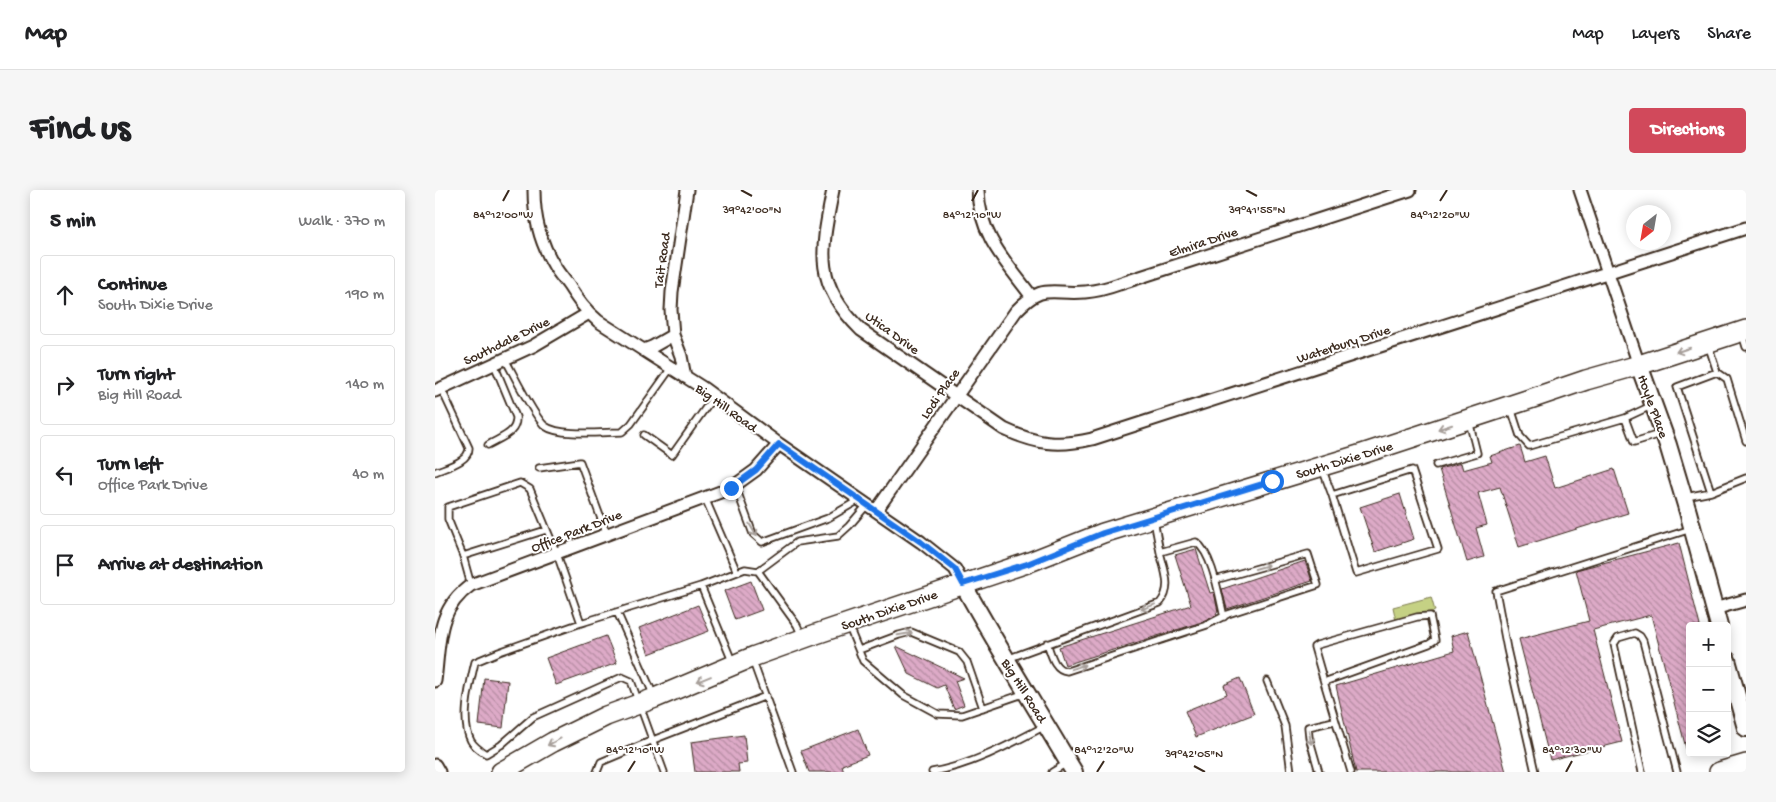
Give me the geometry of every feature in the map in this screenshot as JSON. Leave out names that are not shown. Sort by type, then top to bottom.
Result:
[{"type":"main road","name":"South Dixie Drive","points":[[501,772],[562,737],[606,716],[648,701],[751,658],[963,584],[1027,564],[1103,533],[1468,420],[1602,374],[1639,365],[1707,342],[1744,336]]},
{"type":"main road","points":[[1719,772],[1746,764]]},
{"type":"street","name":"Big Hill Road","points":[[534,190],[535,220],[545,249],[555,269],[589,313],[714,396],[779,444],[921,542],[955,569],[1005,660],[1028,692],[1071,767]]},
{"type":"street","name":"Tait Road","points":[[685,377],[681,356],[673,335],[671,310],[687,190]]},
{"type":"street","name":"Utica Drive","points":[[833,190],[824,236],[823,256],[825,271],[831,289],[840,306],[861,330],[956,396]]},
{"type":"street","points":[[978,190],[982,220],[987,233],[994,246],[1032,297]]},
{"type":"street","name":"Elmira Drive","points":[[1032,297],[1053,291],[1084,292],[1119,284],[1410,190]]},
{"type":"street","name":"Hoyle Place","points":[[1580,190],[1607,274],[1663,433],[1693,528],[1718,622]]},
{"type":"street","name":"Waterbury Drive","points":[[956,396],[1004,429],[1021,438],[1041,443],[1076,443],[1746,228]]},
{"type":"street","name":"Lodi Place","points":[[867,505],[956,396],[1016,311],[1032,297]]},
{"type":"street","name":"Southdale Drive","points":[[438,390],[533,346],[589,313]]},
{"type":"street","points":[[644,350],[673,335]]},
{"type":"street","name":"Office Park Drive","points":[[435,680],[438,633],[450,605],[461,592],[471,585],[735,486],[756,470],[779,444]]},
{"type":"street","points":[[1714,608],[1746,600]]},
{"type":"street","points":[[1729,667],[1746,728]]},
{"type":"street","points":[[435,765],[439,772]]},
{"type":"lane","points":[[1707,342],[1717,372],[1727,380],[1746,441]]},
{"type":"lane","points":[[505,358],[533,409],[545,426],[561,432],[622,432],[631,424],[671,368]]},
{"type":"lane","points":[[488,446],[514,430],[516,424],[516,417],[494,364]]},
{"type":"lane","points":[[1711,492],[1677,387],[1717,372]]},
{"type":"lane","points":[[435,472],[465,459],[469,453],[469,448],[438,390]]},
{"type":"lane","points":[[644,435],[671,455],[714,396]]},
{"type":"lane","points":[[1511,406],[1520,436],[1529,446],[1625,418],[1653,405]]},
{"type":"lane","points":[[1625,418],[1635,442],[1663,433]]},
{"type":"lane","points":[[1436,465],[1477,453],[1468,420]]},
{"type":"lane","points":[[539,468],[580,462],[607,535]]},
{"type":"lane","points":[[1321,466],[1356,573],[1438,549],[1412,470],[1332,496]]},
{"type":"lane","points":[[1683,497],[1711,492],[1746,478]]},
{"type":"lane","points":[[471,585],[463,556],[448,519],[448,507],[519,483],[530,488],[557,554],[581,623]]},
{"type":"lane","points":[[735,486],[753,534],[762,542],[788,531],[867,505]]},
{"type":"lane","points":[[705,498],[737,572]]},
{"type":"lane","points":[[648,701],[631,681],[622,677],[533,717],[501,745],[486,754],[472,743],[466,727],[470,685],[475,662],[581,623],[701,586],[745,569],[758,571],[797,542],[837,536],[849,526],[867,505]]},
{"type":"lane","points":[[1005,660],[1160,603],[1167,593],[1167,584],[1153,518]]},
{"type":"lane","points":[[1535,772],[1495,591],[1693,528]]},
{"type":"lane","points":[[463,556],[546,530]]},
{"type":"lane","points":[[1160,552],[1196,542],[1204,550],[1215,580],[1224,616]]},
{"type":"lane","points":[[1047,643],[1057,668],[1067,671],[1207,625],[1224,616],[1318,585],[1308,554],[1215,580]]},
{"type":"lane","points":[[758,571],[797,625],[803,639]]},
{"type":"lane","points":[[701,586],[734,666]]},
{"type":"lane","points":[[617,612],[648,701],[653,740],[664,772]]},
{"type":"lane","points":[[1324,682],[1429,644],[1435,640],[1430,616],[1417,617],[1314,647],[1315,654],[1351,772]]},
{"type":"lane","points":[[848,624],[863,661],[903,695],[938,714],[962,715],[1028,692]]},
{"type":"lane","points":[[859,650],[911,632],[959,652],[967,662],[983,708]]},
{"type":"lane","points":[[1642,772],[1614,649],[1614,644],[1618,638],[1635,633],[1643,641],[1677,772]]},
{"type":"lane","points":[[751,658],[793,772]]},
{"type":"lane","points":[[1267,681],[1285,726],[1291,772]]},
{"type":"lane","points":[[597,772],[601,762],[766,696]]},
{"type":"lane","points":[[1319,772],[1308,727],[1335,721]]},
{"type":"lane","points":[[932,772],[948,769],[990,753],[1047,725]]},
{"type":"lane","points":[[1052,772],[1071,767]]},
{"type":"green space","points":[[1431,597],[1435,611],[1396,621],[1393,607]]},
{"type":"building","points":[[1520,446],[1525,462],[1545,456],[1555,488],[1614,469],[1628,513],[1519,547],[1500,487],[1478,493],[1487,525],[1476,528],[1484,557],[1467,562],[1439,469],[1461,463],[1463,470],[1492,462],[1490,456]]},
{"type":"building","points":[[1400,494],[1414,539],[1375,552],[1360,507]]},
{"type":"building","points":[[1679,543],[1699,622],[1686,622],[1686,748],[1651,615],[1593,630],[1622,742],[1550,760],[1519,639],[1589,621],[1576,570]]},
{"type":"building","points":[[1196,549],[1210,593],[1214,592],[1217,615],[1205,621],[1065,665],[1059,647],[1191,605],[1175,555]]},
{"type":"building","points":[[1305,561],[1312,581],[1227,609],[1222,589]]},
{"type":"building","points":[[751,581],[762,610],[735,620],[724,591]]},
{"type":"building","points":[[698,605],[709,631],[649,654],[639,628]]},
{"type":"building","points":[[1468,631],[1506,772],[1356,772],[1336,686],[1454,651],[1451,636]]},
{"type":"building","points":[[606,636],[617,663],[556,685],[546,658]]},
{"type":"building","points":[[896,646],[964,678],[955,681],[964,705],[954,709],[944,685],[937,688],[909,674]]},
{"type":"building","points":[[484,678],[508,681],[503,728],[479,725]]},
{"type":"building","points":[[1240,678],[1254,714],[1196,737],[1185,711],[1227,694],[1224,685]]},
{"type":"building","points":[[858,729],[868,755],[842,765],[844,772],[809,772],[801,751]]},
{"type":"building","points":[[744,735],[747,763],[738,764],[739,772],[695,772],[691,742]]},
{"type":"route","points":[[731,488],[756,470],[779,444],[921,542],[955,569],[963,584],[1027,564],[1103,533],[1272,481]]}]
